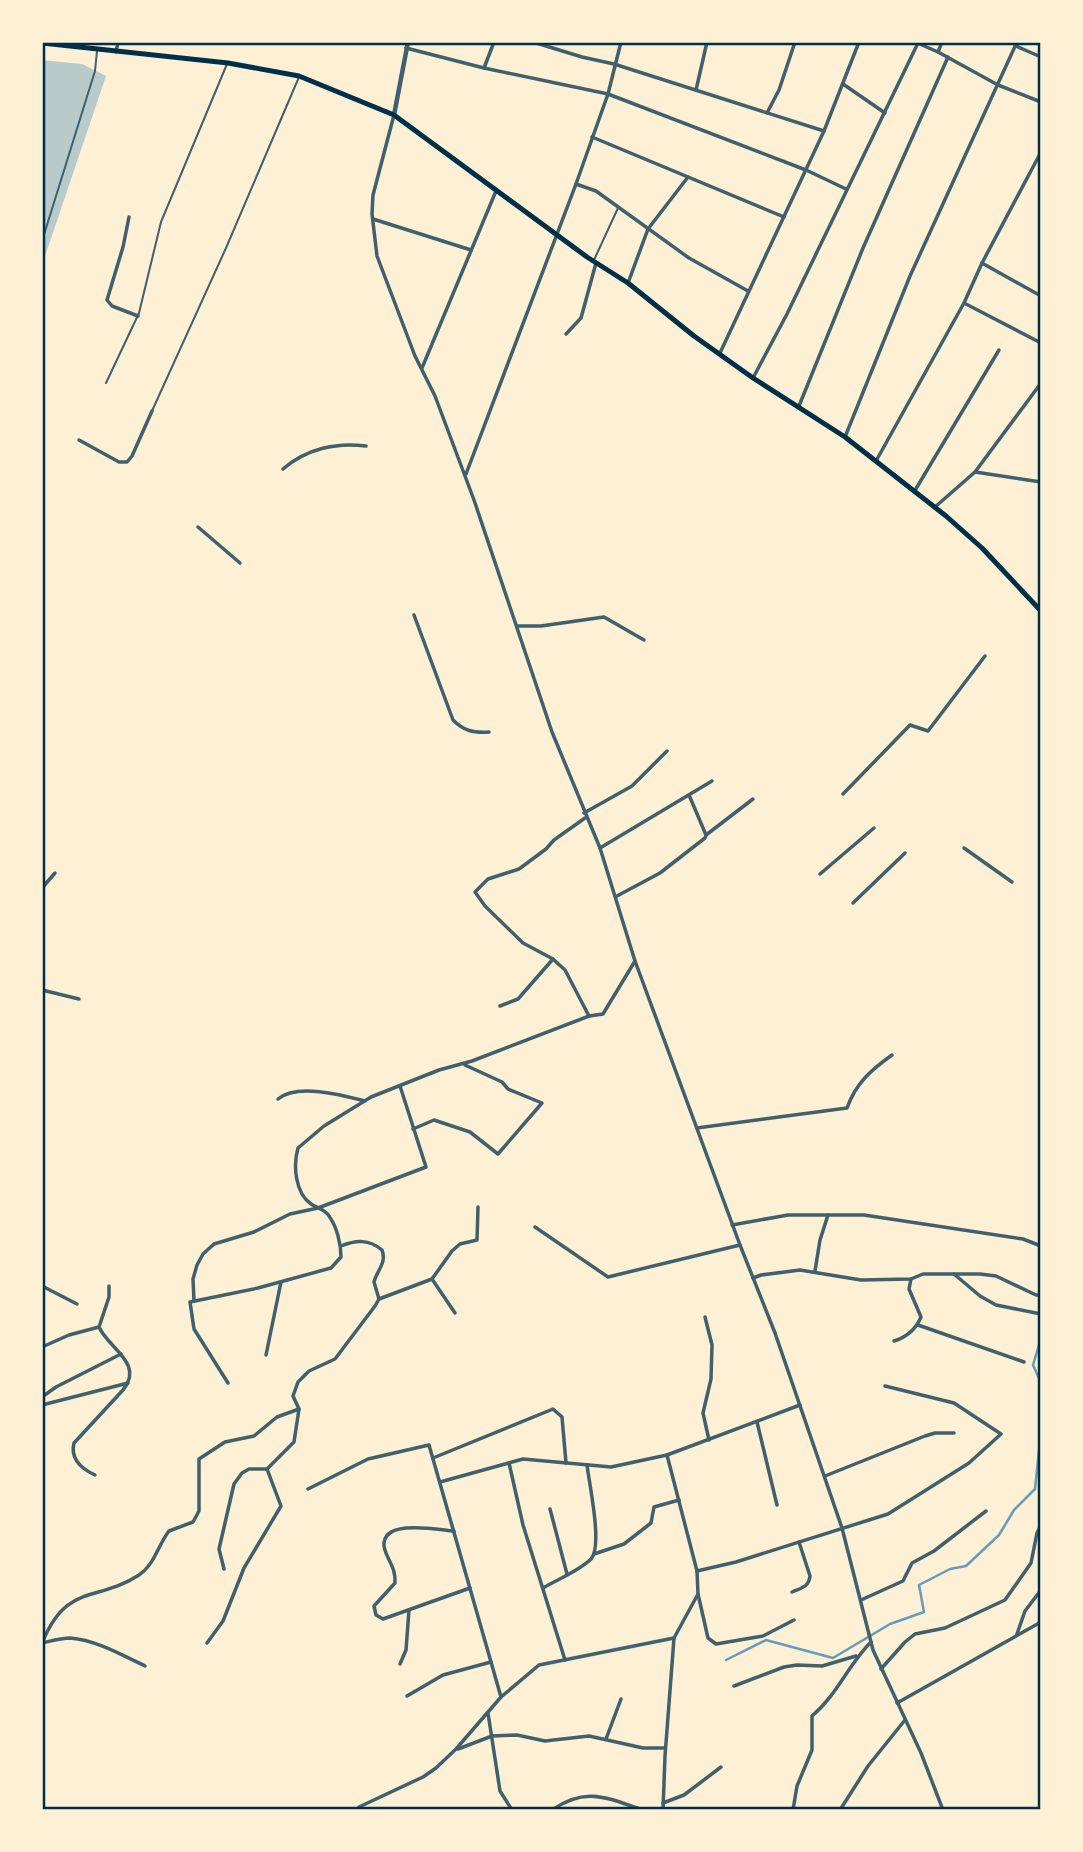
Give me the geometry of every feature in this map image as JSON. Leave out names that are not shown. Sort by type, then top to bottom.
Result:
[{"type":"main road","points":[[42,43],[228,63],[299,76],[394,115],[595,262],[628,283],[694,336],[753,378],[845,437],[982,548],[1041,611]]},
{"type":"street","points":[[116,52],[118,42]]},
{"type":"street","points":[[484,68],[494,42]]},
{"type":"street","points":[[533,42],[614,64],[654,79],[824,131]]},
{"type":"street","points":[[465,475],[576,184],[607,94],[621,42]]},
{"type":"street","points":[[696,90],[707,42]]},
{"type":"street","points":[[766,113],[779,90],[795,42]]},
{"type":"street","points":[[720,353],[824,131],[859,42]]},
{"type":"street","points":[[939,51],[942,42]]},
{"type":"street","points":[[753,378],[787,313],[916,43],[939,51],[998,85],[1041,102]]},
{"type":"street","points":[[845,437],[910,276],[1016,44],[1041,57]]},
{"type":"street","points":[[846,190],[806,170],[607,94],[484,68],[407,45],[394,115],[373,195],[372,219],[377,256],[465,475],[552,733],[600,848],[635,961],[732,1225],[775,1333],[842,1528],[873,1650],[921,1753],[943,1810]]},
{"type":"street","points":[[799,406],[863,248],[948,57]]},
{"type":"street","points":[[843,83],[884,113]]},
{"type":"street","points":[[591,137],[784,217]]},
{"type":"street","points":[[875,462],[964,303],[982,263],[1041,152]]},
{"type":"street","points":[[628,283],[648,229],[688,177]]},
{"type":"street","points":[[576,184],[596,191],[690,258],[748,291]]},
{"type":"street","points":[[422,369],[497,189]]},
{"type":"street","points":[[129,217],[107,300],[112,306],[138,316]]},
{"type":"street","points":[[372,219],[471,250]]},
{"type":"street","points":[[566,334],[581,318],[595,262]]},
{"type":"street","points":[[982,263],[1041,296]]},
{"type":"street","points":[[964,303],[1041,343]]},
{"type":"street","points":[[914,492],[999,350]]},
{"type":"street","points":[[935,508],[975,472],[1041,383]]},
{"type":"street","points":[[79,440],[122,464],[132,456],[152,411]]},
{"type":"street","points":[[283,469],[294,459],[316,450],[344,444],[366,446]]},
{"type":"street","points":[[975,472],[1041,482]]},
{"type":"street","points":[[198,527],[240,563]]},
{"type":"street","points":[[414,615],[453,720],[462,729],[475,733],[489,732]]},
{"type":"street","points":[[518,626],[541,626],[604,617],[644,640]]},
{"type":"street","points":[[844,794],[910,725],[928,731],[985,656]]},
{"type":"street","points":[[589,1016],[565,970],[552,959],[523,943],[485,906],[475,892],[488,879],[519,869],[585,815],[632,786],[667,751]]},
{"type":"street","points":[[600,848],[712,781]]},
{"type":"street","points":[[689,795],[706,835]]},
{"type":"street","points":[[617,897],[660,873],[753,799]]},
{"type":"street","points":[[820,874],[874,828]]},
{"type":"street","points":[[964,848],[1012,882]]},
{"type":"street","points":[[853,902],[905,853]]},
{"type":"street","points":[[42,888],[55,873]]},
{"type":"street","points":[[500,1006],[518,999],[552,959]]},
{"type":"street","points":[[228,1382],[194,1329],[190,1302],[331,1268],[341,1257],[341,1246],[329,1215],[307,1202],[300,1190],[295,1170],[298,1149],[324,1126],[365,1101],[439,1070],[463,1064],[589,1016],[603,1014],[635,961]]},
{"type":"street","points":[[42,990],[79,999]]},
{"type":"street","points":[[697,1128],[847,1108],[854,1091],[870,1070],[892,1055]]},
{"type":"street","points":[[413,1129],[434,1120],[470,1132],[498,1154],[542,1103],[508,1089],[502,1082],[463,1064]]},
{"type":"street","points":[[194,1301],[197,1265],[203,1254],[214,1244],[254,1232],[290,1214],[318,1208],[426,1167],[400,1086]]},
{"type":"street","points":[[278,1099],[299,1091],[347,1096],[365,1101]]},
{"type":"street","points":[[224,1569],[219,1549],[234,1484],[242,1473],[249,1469],[267,1469],[294,1442],[299,1409],[293,1396],[298,1382],[309,1371],[335,1359],[365,1321],[379,1298],[432,1279],[460,1244],[477,1240],[478,1207]]},
{"type":"street","points":[[732,1225],[788,1215],[864,1215],[1023,1239],[1041,1246]]},
{"type":"street","points":[[815,1271],[820,1240],[828,1215]]},
{"type":"street","points":[[535,1227],[608,1277],[740,1245]]},
{"type":"street","points":[[341,1246],[368,1241],[383,1250],[383,1264],[373,1282],[379,1298]]},
{"type":"street","points":[[752,1278],[783,1272],[815,1271],[846,1279],[911,1279],[923,1274],[996,1276],[1041,1295]]},
{"type":"street","points":[[954,1274],[980,1296],[996,1305],[1041,1314]]},
{"type":"street","points":[[432,1279],[455,1314]]},
{"type":"street","points":[[894,1341],[907,1335],[918,1325],[921,1317],[909,1289],[911,1279]]},
{"type":"street","points":[[266,1354],[281,1282]]},
{"type":"street","points":[[42,1286],[76,1304]]},
{"type":"street","points":[[99,1327],[109,1297],[109,1286]]},
{"type":"street","points":[[705,1317],[712,1345],[710,1379],[703,1413],[709,1440]]},
{"type":"street","points":[[918,1325],[1024,1362]]},
{"type":"street","points":[[42,1347],[61,1338],[99,1327]]},
{"type":"street","points":[[95,1475],[78,1464],[73,1449],[74,1443],[128,1383],[130,1367],[99,1327]]},
{"type":"street","points":[[42,1397],[55,1387],[121,1354]]},
{"type":"street","points":[[42,1405],[128,1383]]},
{"type":"street","points":[[697,1571],[736,1562],[856,1525],[897,1508],[970,1463],[1001,1434],[954,1403],[884,1386]]},
{"type":"street","points":[[440,1482],[523,1459],[611,1467],[667,1455],[800,1405]]},
{"type":"street","points":[[42,1643],[53,1620],[70,1603],[83,1595],[125,1583],[140,1574],[149,1567],[169,1531],[193,1522],[199,1511],[199,1459],[225,1442],[254,1436],[277,1417],[299,1409]]},
{"type":"street","points":[[433,1458],[553,1409],[562,1417],[566,1463]]},
{"type":"street","points":[[757,1422],[777,1505]]},
{"type":"street","points":[[825,1476],[925,1436],[954,1433]]},
{"type":"street","points":[[308,1489],[368,1459],[429,1445],[501,1697]]},
{"type":"street","points":[[667,1455],[697,1571],[698,1594],[708,1638],[716,1644],[763,1636],[794,1620]]},
{"type":"street","points":[[509,1463],[523,1525],[565,1660]]},
{"type":"street","points":[[587,1465],[596,1531],[594,1554]]},
{"type":"street","points":[[207,1643],[223,1621],[244,1568],[281,1506],[267,1469]]},
{"type":"street","points":[[542,1589],[587,1562],[594,1554],[624,1544],[651,1523],[654,1507],[679,1500]]},
{"type":"street","points":[[550,1509],[567,1574]]},
{"type":"street","points":[[861,1600],[903,1581],[912,1563],[934,1551],[986,1511]]},
{"type":"street","points":[[881,1669],[915,1634],[946,1628],[1005,1600],[1031,1563],[1041,1524]]},
{"type":"street","points":[[454,1531],[402,1527],[395,1529],[385,1539],[385,1548],[395,1570],[395,1583],[374,1606],[376,1615],[383,1619],[470,1588]]},
{"type":"street","points":[[792,1592],[810,1582],[799,1542]]},
{"type":"street","points":[[1016,1636],[1026,1611],[1041,1590]]},
{"type":"street","points":[[663,1810],[674,1638],[698,1594]]},
{"type":"street","points":[[400,1664],[406,1650],[409,1610]]},
{"type":"street","points":[[897,1703],[1041,1622]]},
{"type":"street","points":[[359,1807],[423,1777],[456,1749],[501,1697],[538,1665],[674,1638]]},
{"type":"street","points":[[42,1643],[64,1639],[80,1640],[145,1666]]},
{"type":"street","points":[[793,1810],[797,1786],[812,1749],[812,1716],[825,1704],[858,1655],[871,1642]]},
{"type":"street","points":[[734,1685],[784,1667],[822,1666],[858,1655]]},
{"type":"street","points":[[407,1696],[443,1675],[491,1662]]},
{"type":"street","points":[[606,1739],[621,1699]]},
{"type":"street","points":[[488,1713],[500,1791],[512,1810]]},
{"type":"street","points":[[840,1810],[868,1766],[905,1720]]},
{"type":"street","points":[[456,1749],[492,1736],[517,1735],[545,1741],[589,1736],[643,1748],[665,1748]]},
{"type":"street","points":[[663,1803],[684,1795],[722,1767]]},
{"type":"street","points":[[552,1810],[569,1801],[591,1795],[606,1797],[643,1810]]},
{"type":"lane","points":[[42,241],[95,71],[97,50]]},
{"type":"lane","points":[[106,383],[138,316],[161,222],[228,63]]},
{"type":"lane","points":[[152,411],[226,248],[299,76]]},
{"type":"lane","points":[[595,262],[618,207]]},
{"type":"shaded area","points":[[42,60],[82,64],[106,76],[42,265]]},
{"type":"waterway","points":[[1041,1338],[1033,1365],[1041,1383]]},
{"type":"waterway","points":[[726,1660],[766,1640],[833,1658],[890,1624],[924,1612],[919,1585],[950,1569],[966,1566],[999,1535],[1014,1510],[1035,1489],[1041,1431]]}]
